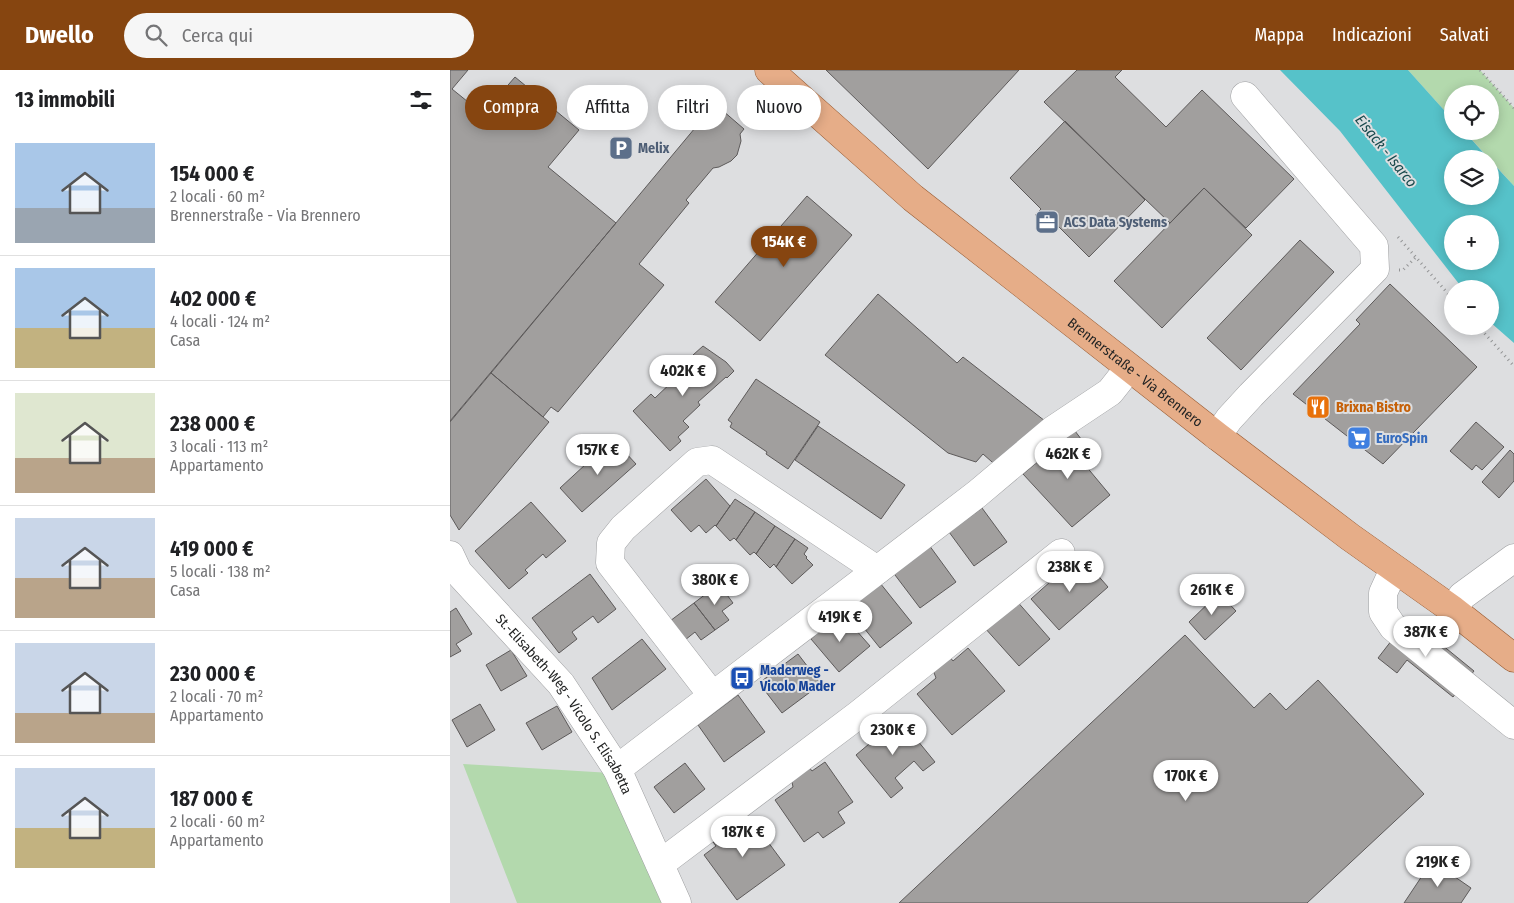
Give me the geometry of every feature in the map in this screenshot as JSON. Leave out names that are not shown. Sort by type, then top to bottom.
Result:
[{"type":"main road","name":"Brennerstraße - Via Brennero","points":[[769,70],[913,198],[1217,436],[1394,569],[1453,610],[1514,658]]},
{"type":"street","points":[[1217,436],[1229,419],[1251,395],[1375,270],[1374,246],[1245,96]]},
{"type":"street","points":[[617,769],[977,494],[1053,430],[1110,392],[1130,368]]},
{"type":"street","points":[[712,695],[610,563],[611,543],[623,528],[696,462],[712,460],[877,570]]},
{"type":"street","points":[[660,864],[858,715],[1061,553]]},
{"type":"street","name":"St.-Elisabeth-Weg - Vicolo S. Elisabetta","points":[[450,555],[458,572],[560,684],[617,769],[677,903]]},
{"type":"street","points":[[1453,610],[1462,596],[1514,558]]},
{"type":"street","points":[[1394,569],[1383,594],[1383,612],[1393,627],[1514,725]]},
{"type":"path","points":[[1480,70],[1514,108]]},
{"type":"path","points":[[1486,335],[1514,366]]},
{"type":"green space","points":[[1408,70],[1480,70],[1493,85],[1444,85],[1444,110]]},
{"type":"green space","points":[[1499,91],[1514,108],[1514,186],[1499,170],[1499,150],[1481,150],[1472,140],[1499,140]]},
{"type":"green space","points":[[463,764],[611,773],[687,903],[517,903]]},
{"type":"water","name":"Eisack - Isarco","points":[[1280,70],[1408,70],[1444,110],[1444,140],[1472,140],[1481,150],[1444,150],[1444,205],[1499,205],[1499,170],[1514,186],[1514,343],[1499,330],[1499,280],[1456,280],[1448,270],[1499,270],[1499,215],[1444,215],[1444,265],[1340,131]]},
{"type":"building","points":[[450,70],[468,70],[452,89],[465,99],[465,130],[557,130],[557,112],[567,120],[567,130],[579,130],[548,167],[616,223],[450,421]]},
{"type":"building","points":[[826,70],[1019,70],[928,169]]},
{"type":"building","points":[[1077,70],[1122,70],[1115,77],[1166,127],[1202,90],[1294,179],[1246,228],[1204,188],[1170,223],[1044,102]]},
{"type":"building","points":[[515,77],[525,85],[508,85]]},
{"type":"building","points":[[727,114],[737,123],[737,130],[743,130],[740,134],[741,141],[737,155],[731,161],[713,168],[686,200],[689,203],[639,264],[664,285],[558,412],[551,407],[543,417],[491,373],[693,130],[727,130]]},
{"type":"building","points":[[1065,121],[1145,200],[1089,257],[1057,225],[1051,230],[1035,215],[1041,209],[1010,178]]},
{"type":"building","points":[[1204,188],[1252,235],[1162,328],[1114,281]]},
{"type":"building","points":[[807,196],[852,235],[760,341],[715,302]]},
{"type":"building","points":[[1300,240],[1334,272],[1241,370],[1207,338]]},
{"type":"building","points":[[1390,284],[1477,367],[1383,464],[1293,394],[1360,324],[1356,320]]},
{"type":"building","points":[[878,294],[957,363],[963,357],[1045,421],[1000,469],[983,454],[976,462],[948,453],[825,355]]},
{"type":"building","points":[[703,346],[726,362],[734,371],[698,402],[700,405],[683,421],[689,427],[678,437],[681,441],[670,451],[633,411],[651,394],[655,398],[696,358],[693,355]]},
{"type":"building","points":[[491,373],[549,422],[459,530],[450,515],[450,422]]},
{"type":"building","points":[[756,379],[820,422],[788,469],[730,427],[732,423],[728,420]]},
{"type":"building","points":[[1476,422],[1504,447],[1482,470],[1476,465],[1472,470],[1450,451]]},
{"type":"building","points":[[818,426],[905,485],[881,519],[795,460]]},
{"type":"building","points":[[1075,431],[1094,456],[1085,465],[1110,495],[1072,527],[1023,474]]},
{"type":"building","points":[[613,439],[636,464],[582,512],[560,488]]},
{"type":"building","points":[[1510,450],[1514,454],[1514,481],[1499,498],[1482,482]]},
{"type":"building","points":[[706,479],[730,506],[716,526],[706,533],[699,525],[691,532],[671,510]]},
{"type":"building","points":[[735,499],[755,512],[736,540],[734,538],[730,541],[716,526]]},
{"type":"building","points":[[531,502],[566,541],[546,558],[543,554],[525,570],[528,573],[509,589],[475,551]]},
{"type":"building","points":[[982,508],[1007,542],[974,566],[949,532]]},
{"type":"building","points":[[755,512],[775,526],[756,554],[754,552],[750,555],[736,540]]},
{"type":"building","points":[[775,526],[795,539],[776,567],[774,564],[770,568],[756,554]]},
{"type":"building","points":[[795,539],[808,548],[804,554],[813,565],[792,584],[776,567]]},
{"type":"building","points":[[929,545],[956,582],[920,608],[892,571]]},
{"type":"building","points":[[1080,555],[1108,587],[1059,630],[1031,599]]},
{"type":"building","points":[[590,574],[616,609],[598,623],[593,616],[572,632],[577,639],[559,653],[532,618]]},
{"type":"building","points":[[880,583],[912,623],[880,648],[848,608]]},
{"type":"building","points":[[719,584],[733,603],[722,611],[729,620],[715,630],[694,603]]},
{"type":"building","points":[[1219,593],[1236,611],[1205,640],[1189,622]]},
{"type":"building","points":[[1015,599],[1050,639],[1019,666],[984,627]]},
{"type":"building","points":[[694,603],[715,630],[701,640],[695,632],[685,640],[670,621]]},
{"type":"building","points":[[456,608],[472,634],[456,644],[461,651],[450,657],[450,612]]},
{"type":"building","points":[[841,613],[870,646],[839,672],[811,639]]},
{"type":"building","points":[[1409,618],[1474,671],[1453,697],[1407,660],[1397,673],[1378,658]]},
{"type":"building","points":[[1185,635],[1254,708],[1270,693],[1286,710],[1318,680],[1424,794],[1307,903],[899,903]]},
{"type":"building","points":[[642,639],[666,669],[612,710],[592,678]]},
{"type":"building","points":[[968,648],[1005,691],[952,735],[917,694],[936,678],[933,670],[949,656],[953,661]]},
{"type":"building","points":[[511,650],[527,676],[501,691],[486,665]]},
{"type":"building","points":[[798,654],[821,684],[782,713],[759,683]]},
{"type":"building","points":[[738,695],[765,732],[724,762],[698,725]]},
{"type":"building","points":[[480,704],[495,730],[467,747],[452,720]]},
{"type":"building","points":[[557,706],[572,732],[542,750],[526,723]]},
{"type":"building","points":[[900,719],[935,762],[923,771],[914,761],[895,778],[903,788],[891,798],[856,755],[869,744],[865,740],[879,728],[883,733]]},
{"type":"building","points":[[825,762],[853,802],[838,812],[845,823],[823,838],[818,832],[804,842],[775,800],[793,787],[791,777],[808,766],[812,771]]},
{"type":"building","points":[[685,763],[705,789],[674,813],[654,787]]},
{"type":"building","points":[[751,819],[785,865],[737,900],[704,855],[716,846],[711,839],[729,826],[734,832]]},
{"type":"building","points":[[1432,861],[1471,888],[1461,903],[1404,903]]},
{"type":"place","name":"Melix","points":[[621,148]]},
{"type":"place","name":"ACS Data Systems","points":[[1047,222]]},
{"type":"place","name":"Brixna Bistro","points":[[1318,407]]},
{"type":"place","name":"EuroSpin","points":[[1359,438]]},
{"type":"place","name":"Maderweg - Vicolo Mader","points":[[742,678]]}]
